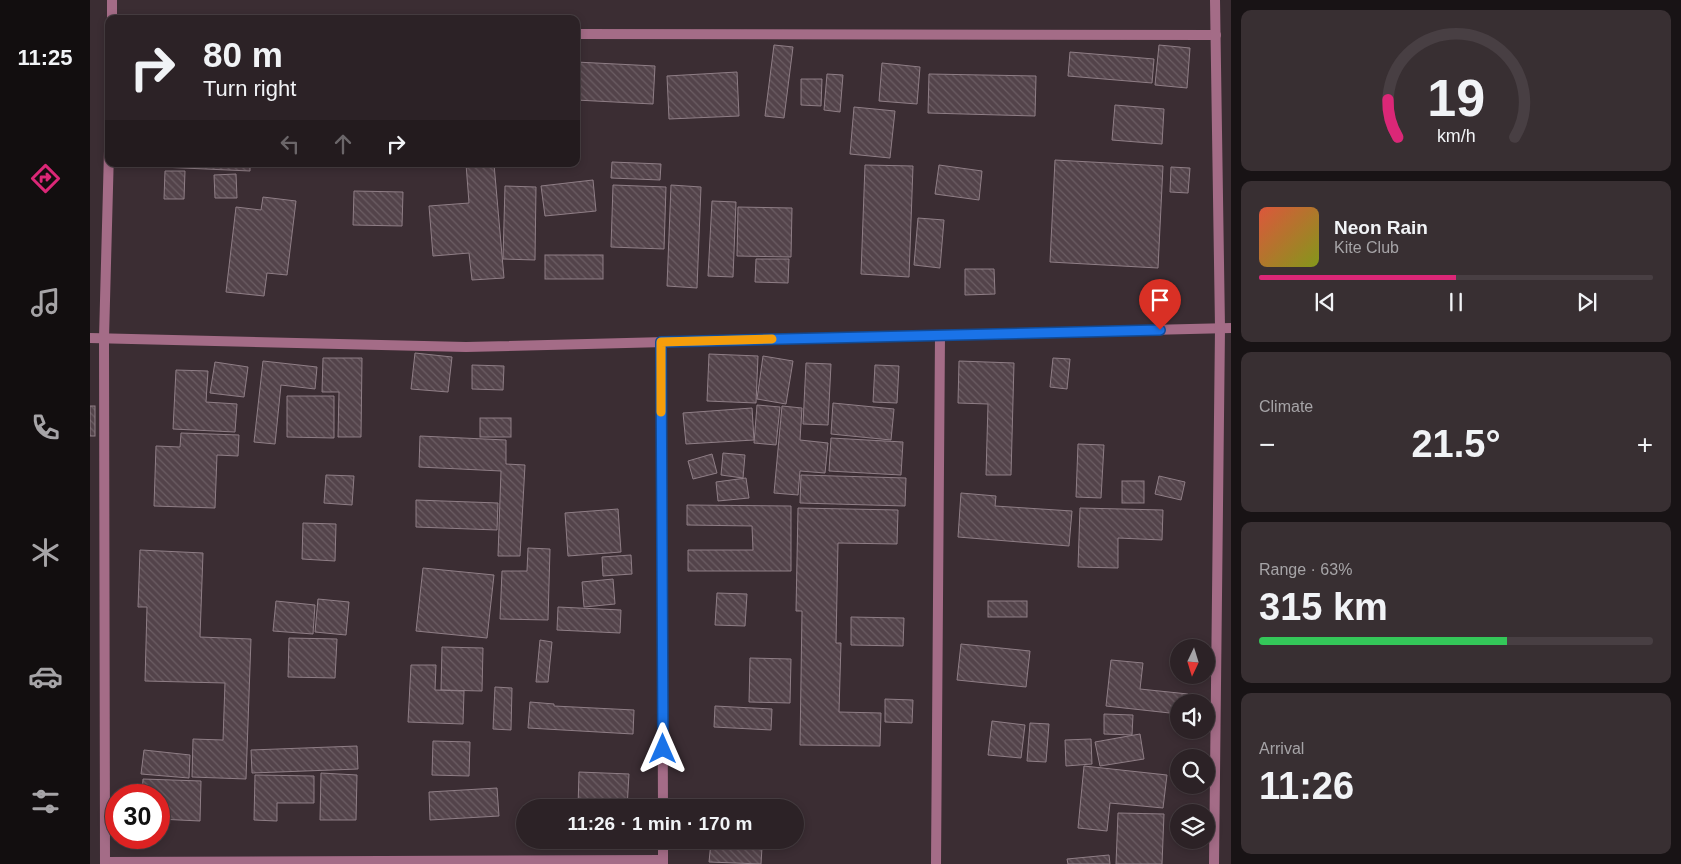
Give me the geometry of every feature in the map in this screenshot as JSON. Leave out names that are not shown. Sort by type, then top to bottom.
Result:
[{"type":"street","points":[[112,0],[112,15]]},
{"type":"street","points":[[1214,864],[1220,328],[1215,0]]},
{"type":"street","points":[[580,34],[1216,35]]},
{"type":"street","points":[[109,167],[104,338],[105,863],[663,862],[663,849]]},
{"type":"street","points":[[90,338],[466,347],[1231,328]]},
{"type":"street","points":[[936,864],[940,335]]},
{"type":"street","points":[[661,342],[663,799]]},
{"type":"building","points":[[774,45],[793,47],[784,118],[765,116]]},
{"type":"building","points":[[1159,45],[1190,48],[1187,88],[1155,85]]},
{"type":"building","points":[[1070,52],[1154,59],[1152,83],[1068,76]]},
{"type":"building","points":[[580,62],[655,66],[653,104],[580,100]]},
{"type":"building","points":[[882,63],[920,67],[917,104],[879,101]]},
{"type":"building","points":[[737,72],[739,116],[669,119],[667,76]]},
{"type":"building","points":[[827,74],[843,75],[840,112],[824,110]]},
{"type":"building","points":[[929,74],[1036,76],[1035,116],[928,113]]},
{"type":"building","points":[[801,79],[822,79],[821,106],[801,105]]},
{"type":"building","points":[[1115,105],[1164,109],[1162,144],[1112,140]]},
{"type":"building","points":[[854,107],[895,111],[890,158],[850,154]]},
{"type":"building","points":[[1055,160],[1163,166],[1158,268],[1050,262]]},
{"type":"building","points":[[612,162],[661,164],[660,180],[611,178]]},
{"type":"building","points":[[865,165],[913,166],[909,277],[861,274]]},
{"type":"building","points":[[939,165],[982,171],[979,200],[935,194]]},
{"type":"building","points":[[161,167],[250,167],[250,171]]},
{"type":"building","points":[[466,167],[494,167],[504,278],[472,280],[469,253],[433,256],[429,206],[469,203]]},
{"type":"building","points":[[1171,167],[1190,168],[1188,193],[1170,192]]},
{"type":"building","points":[[165,171],[185,171],[184,199],[164,199]]},
{"type":"building","points":[[236,174],[237,198],[215,198],[214,175]]},
{"type":"building","points":[[593,180],[596,211],[545,216],[541,186]]},
{"type":"building","points":[[613,185],[666,187],[664,249],[611,247]]},
{"type":"building","points":[[671,185],[701,187],[697,288],[667,286]]},
{"type":"building","points":[[505,186],[536,187],[535,260],[503,259]]},
{"type":"building","points":[[354,191],[403,192],[402,226],[353,225]]},
{"type":"building","points":[[263,197],[296,201],[287,275],[267,273],[264,296],[226,292],[236,207],[261,210]]},
{"type":"building","points":[[712,201],[736,202],[733,277],[708,276]]},
{"type":"building","points":[[738,207],[792,208],[791,257],[737,256]]},
{"type":"building","points":[[918,218],[944,220],[940,268],[914,265]]},
{"type":"building","points":[[545,255],[603,255],[603,279],[545,279]]},
{"type":"building","points":[[756,259],[789,259],[788,283],[755,282]]},
{"type":"building","points":[[965,269],[994,269],[995,294],[965,295]]},
{"type":"building","points":[[415,353],[452,357],[448,392],[411,389]]},
{"type":"building","points":[[709,354],[758,356],[756,403],[707,401]]},
{"type":"building","points":[[763,356],[793,361],[786,404],[757,399]]},
{"type":"building","points":[[323,358],[362,358],[361,437],[338,437],[339,392],[322,392]]},
{"type":"building","points":[[1053,358],[1070,359],[1067,389],[1050,387]]},
{"type":"building","points":[[263,361],[317,367],[315,389],[281,385],[275,444],[254,442]]},
{"type":"building","points":[[959,361],[1014,363],[1011,475],[986,475],[988,404],[958,403]]},
{"type":"building","points":[[215,362],[248,367],[244,397],[210,393]]},
{"type":"building","points":[[806,363],[831,364],[828,425],[803,424]]},
{"type":"building","points":[[472,365],[504,366],[503,390],[472,389]]},
{"type":"building","points":[[875,365],[899,366],[897,403],[873,402]]},
{"type":"building","points":[[176,370],[208,371],[206,402],[237,404],[235,432],[173,429]]},
{"type":"building","points":[[287,396],[334,396],[334,438],[287,437]]},
{"type":"building","points":[[833,403],[894,409],[891,440],[831,434]]},
{"type":"building","points":[[757,405],[780,407],[776,445],[754,443]]},
{"type":"building","points":[[90,406],[95,406],[95,436],[90,436]]},
{"type":"building","points":[[782,406],[802,408],[800,440],[828,443],[825,473],[800,471],[798,495],[774,493]]},
{"type":"building","points":[[752,408],[754,440],[686,444],[683,413]]},
{"type":"building","points":[[480,418],[511,418],[511,437],[480,437]]},
{"type":"building","points":[[181,433],[239,435],[238,456],[217,455],[215,508],[154,506],[156,446],[180,447]]},
{"type":"building","points":[[420,436],[506,440],[506,464],[525,465],[520,556],[498,556],[501,471],[419,467]]},
{"type":"building","points":[[831,438],[903,442],[901,475],[829,471]]},
{"type":"building","points":[[1078,444],[1104,445],[1101,498],[1076,497]]},
{"type":"building","points":[[723,453],[745,455],[743,478],[721,475]]},
{"type":"building","points":[[712,454],[717,473],[693,479],[688,461]]},
{"type":"building","points":[[326,475],[354,476],[352,505],[324,503]]},
{"type":"building","points":[[801,475],[906,478],[905,506],[800,503]]},
{"type":"building","points":[[1159,476],[1185,482],[1181,500],[1155,494]]},
{"type":"building","points":[[746,478],[749,498],[718,501],[716,482]]},
{"type":"building","points":[[1122,481],[1144,481],[1144,503],[1122,503]]},
{"type":"building","points":[[961,493],[996,496],[995,506],[1072,511],[1069,546],[958,537]]},
{"type":"building","points":[[416,500],[498,503],[497,530],[416,527]]},
{"type":"building","points":[[687,505],[791,506],[791,571],[688,571],[688,550],[753,550],[752,526],[687,525]]},
{"type":"building","points":[[798,508],[898,510],[897,544],[838,543],[836,643],[841,643],[839,712],[881,713],[880,746],[800,745],[802,611],[796,611]]},
{"type":"building","points":[[1080,508],[1163,510],[1162,540],[1118,538],[1118,568],[1078,567]]},
{"type":"building","points":[[618,509],[621,552],[568,556],[565,513]]},
{"type":"building","points":[[303,523],[336,524],[335,561],[302,559]]},
{"type":"building","points":[[528,548],[550,549],[548,620],[500,619],[502,571],[527,571]]},
{"type":"building","points":[[140,550],[203,553],[200,637],[251,639],[246,779],[192,777],[193,739],[223,740],[225,683],[145,681],[147,607],[138,607]]},
{"type":"building","points":[[631,555],[632,574],[603,576],[602,557]]},
{"type":"building","points":[[423,568],[494,575],[487,638],[416,631]]},
{"type":"building","points":[[613,579],[615,604],[584,607],[582,582]]},
{"type":"building","points":[[717,593],[747,594],[745,626],[715,625]]},
{"type":"building","points":[[318,599],[349,602],[346,635],[315,632]]},
{"type":"building","points":[[276,601],[315,605],[313,634],[273,631]]},
{"type":"building","points":[[988,601],[1027,601],[1027,617],[988,617]]},
{"type":"building","points":[[558,607],[621,610],[620,633],[557,630]]},
{"type":"building","points":[[851,617],[904,618],[903,646],[851,645]]},
{"type":"building","points":[[289,638],[337,639],[335,678],[288,677]]},
{"type":"building","points":[[540,640],[552,642],[548,682],[536,682]]},
{"type":"building","points":[[961,644],[1030,651],[1026,687],[957,680]]},
{"type":"building","points":[[442,647],[483,648],[482,691],[441,690]]},
{"type":"building","points":[[750,658],[791,659],[790,703],[749,702]]},
{"type":"building","points":[[1111,660],[1143,663],[1140,689],[1188,694],[1170,694],[1170,713],[1106,706]]},
{"type":"building","points":[[411,665],[436,665],[435,690],[464,691],[463,724],[408,722]]},
{"type":"building","points":[[495,687],[512,688],[511,730],[493,729]]},
{"type":"building","points":[[885,699],[913,700],[912,723],[885,722]]},
{"type":"building","points":[[530,702],[554,704],[554,706],[634,710],[633,734],[528,728]]},
{"type":"building","points":[[715,706],[772,709],[771,730],[714,727]]},
{"type":"building","points":[[1104,714],[1133,715],[1132,735],[1104,734]]},
{"type":"building","points":[[992,721],[1025,725],[1021,758],[988,755]]},
{"type":"building","points":[[1030,723],[1049,724],[1046,762],[1027,761]]},
{"type":"building","points":[[1140,734],[1144,759],[1100,766],[1095,742]]},
{"type":"building","points":[[1091,739],[1092,764],[1066,766],[1065,740]]},
{"type":"building","points":[[433,741],[470,742],[469,776],[432,775]]},
{"type":"building","points":[[357,746],[358,769],[252,773],[251,750]]},
{"type":"building","points":[[144,750],[190,755],[189,778],[141,774]]},
{"type":"building","points":[[1084,766],[1167,775],[1163,808],[1110,803],[1107,831],[1078,828]]},
{"type":"building","points":[[579,772],[629,774],[628,799],[578,799]]},
{"type":"building","points":[[321,773],[357,775],[356,820],[320,820]]},
{"type":"building","points":[[255,775],[314,776],[314,803],[277,803],[277,821],[254,820]]},
{"type":"building","points":[[143,779],[201,781],[200,821],[170,820],[170,784],[143,784]]},
{"type":"building","points":[[497,788],[499,816],[430,820],[429,792]]},
{"type":"building","points":[[1118,813],[1164,814],[1162,864],[1116,864]]},
{"type":"building","points":[[710,849],[762,849],[761,864],[709,862]]},
{"type":"building","points":[[1109,855],[1110,864],[1068,864],[1067,859]]},
{"type":"slow traffic","points":[[661,412],[661,342],[772,339]]},
{"type":"route","points":[[663,749],[661,342],[1160,330]]}]
